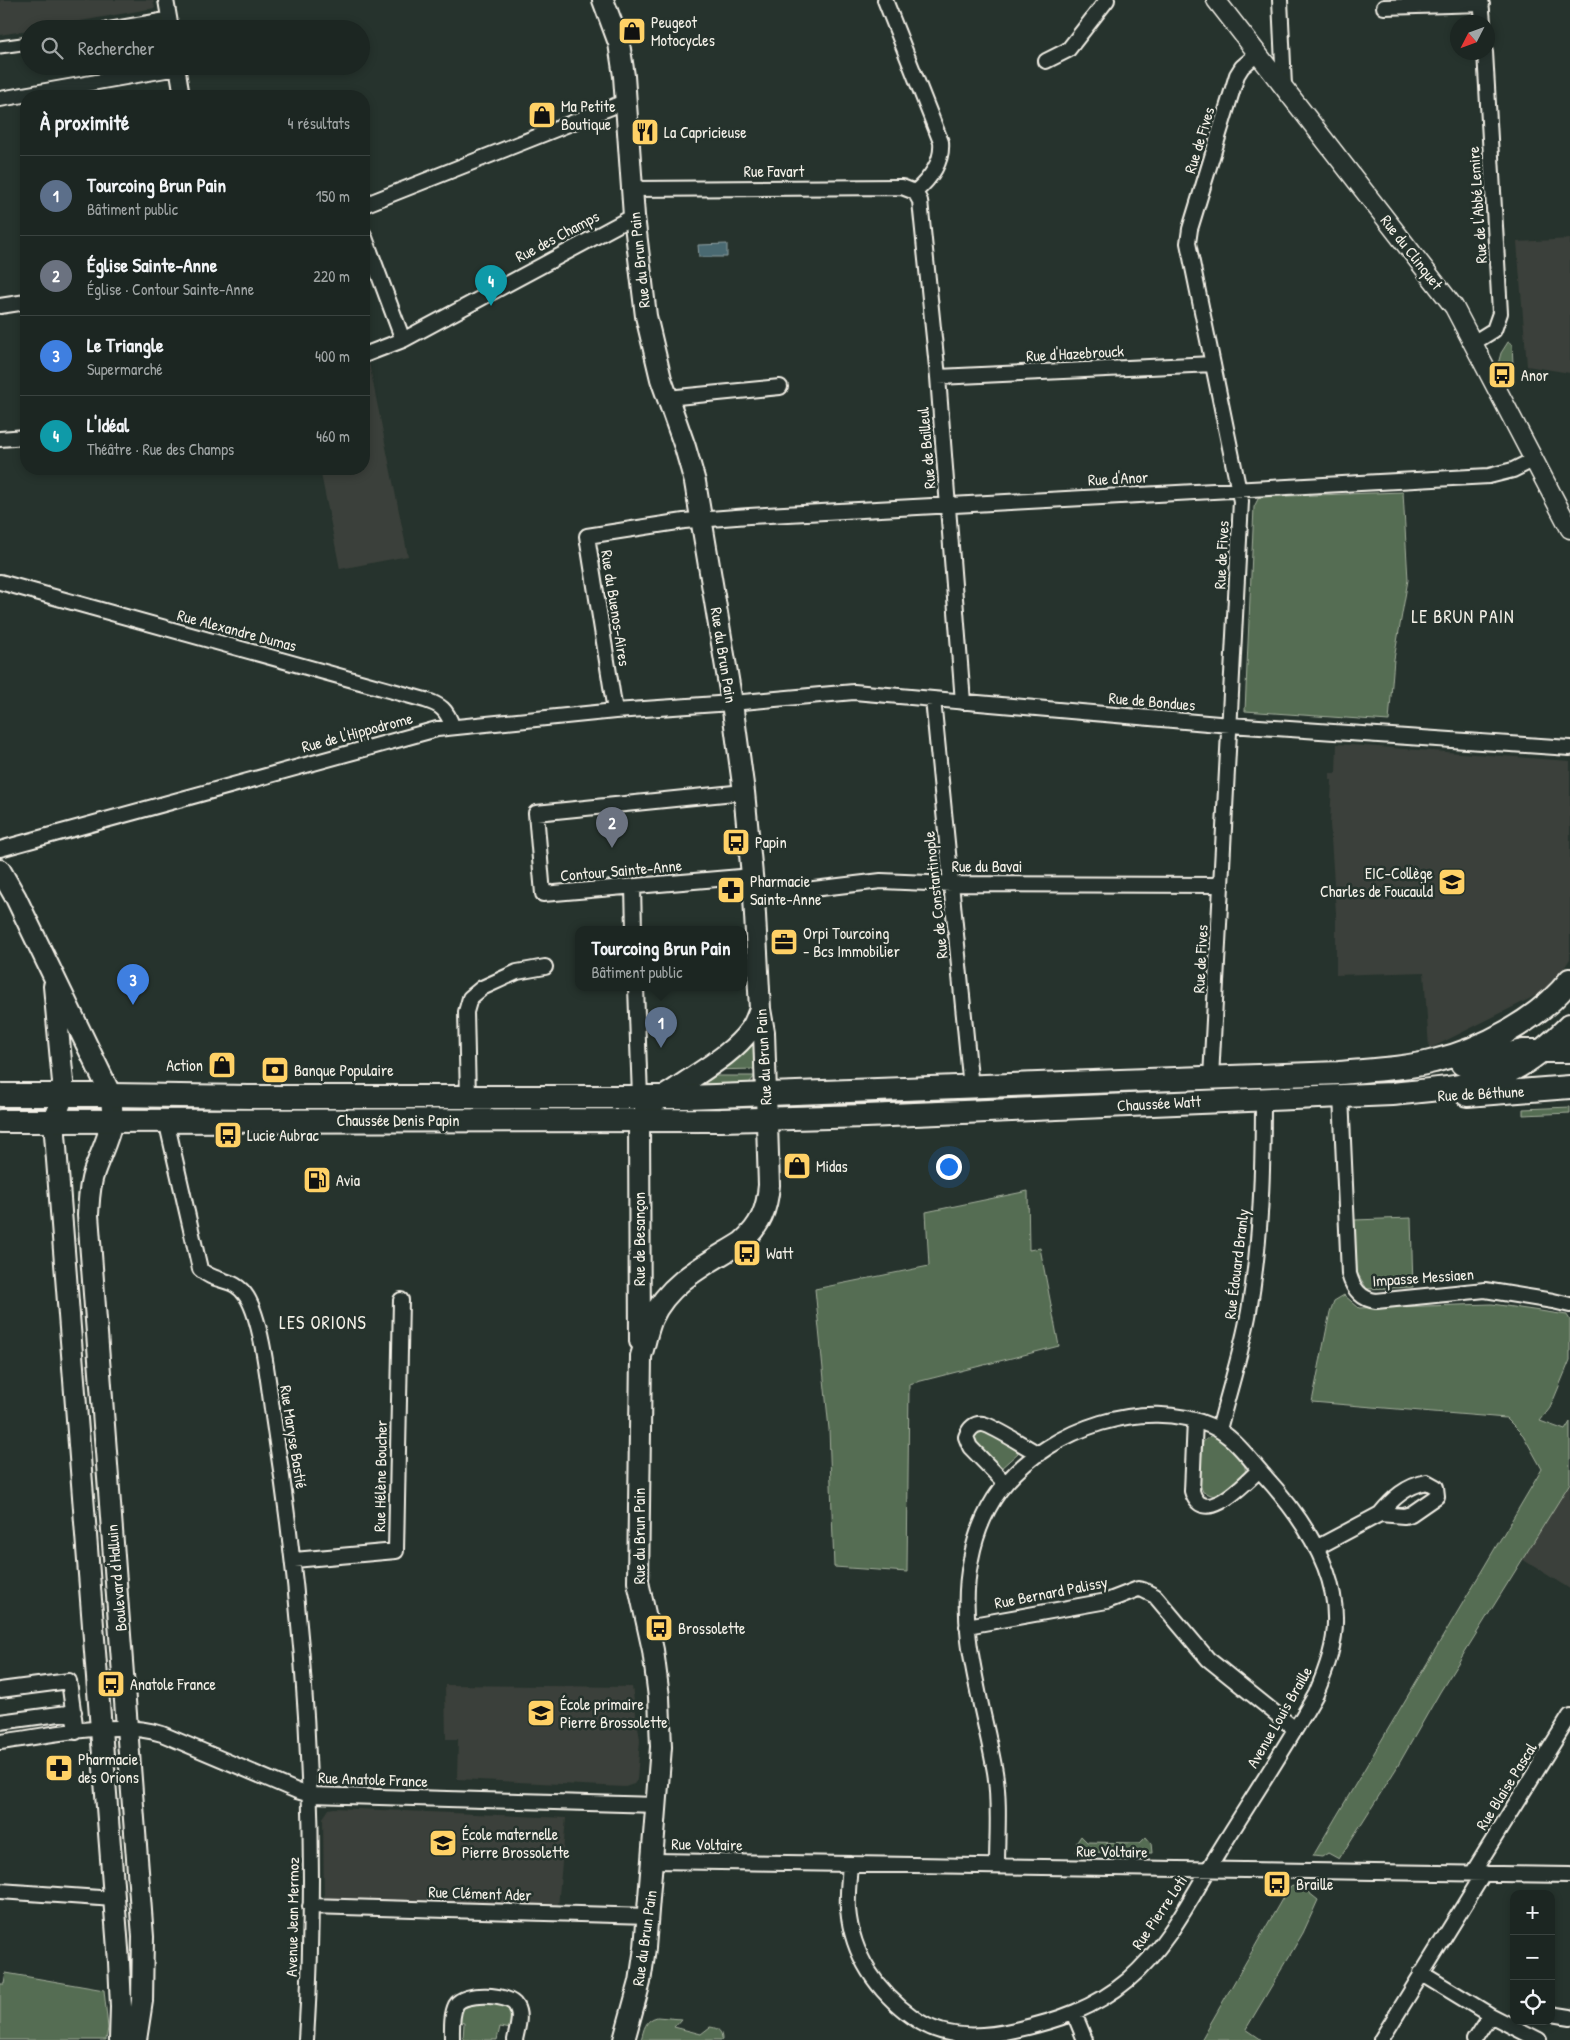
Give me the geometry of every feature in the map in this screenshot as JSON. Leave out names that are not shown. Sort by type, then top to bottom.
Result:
[{"type":"main road","name":"Rue du Brun Pain","points":[[603,0],[619,43],[627,101],[634,216],[646,316],[655,360],[691,465],[702,520],[732,703],[744,792],[754,896],[760,1009],[764,1032],[769,1185],[767,1207],[758,1227],[742,1242],[683,1279],[657,1310],[641,1356],[638,1563],[640,1594],[652,1643],[659,1697],[661,1747],[649,1916],[640,1982],[624,2040]]},
{"type":"main road","points":[[0,870],[16,898],[110,1095],[113,1120]]},
{"type":"main road","points":[[54,977],[62,1062],[62,1095],[54,1121]]},
{"type":"main road","name":"Chaussée Watt","points":[[766,1094],[1340,1073],[1433,1062],[1470,1049],[1503,1033],[1536,1013],[1557,996],[1570,980]]},
{"type":"main road","points":[[1561,1047],[1561,1018],[1570,998]]},
{"type":"main road","points":[[687,1120],[689,1088],[742,1040],[752,1028],[760,1009]]},
{"type":"main road","name":"Chaussée Watt","points":[[1340,1073],[1389,1076],[1418,1074],[1497,1056],[1561,1047]]},
{"type":"main road","name":"Chaussée Watt","points":[[767,1119],[1392,1094],[1463,1085],[1495,1077],[1561,1047]]},
{"type":"main road","name":"Rue de Béthune","points":[[1392,1094],[1460,1095],[1570,1087]]},
{"type":"main road","name":"Chaussée Denis Papin","points":[[0,1095],[248,1098],[663,1097],[689,1088],[766,1094]]},
{"type":"main road","points":[[639,1121],[648,1109],[663,1097]]},
{"type":"main road","name":"Chaussée Denis Papin","points":[[0,1121],[639,1121],[767,1119]]},
{"type":"main road","name":"Boulevard d'Halluin","points":[[113,1120],[90,1185],[88,1215],[143,1937],[142,2001],[136,2040]]},
{"type":"main road","name":"Boulevard d'Halluin","points":[[54,1121],[121,1989],[120,2040]]},
{"type":"main road","name":"Rue de Besançon","points":[[639,1121],[639,1330],[641,1356]]},
{"type":"main road","name":"Rue du Brun Pain","points":[[640,1269],[650,1280],[660,1284],[683,1279]]},
{"type":"street","points":[[166,0],[169,20]]},
{"type":"street","points":[[885,0],[941,142],[940,158],[936,167],[915,192]]},
{"type":"street","points":[[1046,60],[1068,50],[1107,0]]},
{"type":"street","name":"Rue du Clinquet","points":[[1216,0],[1447,298],[1473,343],[1570,529]]},
{"type":"street","points":[[1280,0],[1284,86]]},
{"type":"street","points":[[1384,7],[1482,2],[1483,15]]},
{"type":"street","points":[[0,47],[20,44]]},
{"type":"street","name":"Rue de Fives","points":[[1211,1078],[1241,518],[1239,488],[1188,251],[1189,236],[1238,75],[1242,67],[1257,54]]},
{"type":"street","name":"Rue de l'Abbé Lemire","points":[[1473,343],[1494,330],[1500,314],[1485,60]]},
{"type":"street","points":[[50,90],[133,75]]},
{"type":"street","points":[[178,75],[181,90]]},
{"type":"street","points":[[0,99],[20,95]]},
{"type":"street","points":[[370,203],[627,101]]},
{"type":"street","name":"Rue Favart","points":[[632,189],[902,187],[915,192]]},
{"type":"street","name":"Rue de Bailleul","points":[[915,192],[920,202],[938,377],[963,702]]},
{"type":"street","name":"Rue des Champs","points":[[370,353],[404,340],[634,216]]},
{"type":"street","points":[[370,251],[404,340]]},
{"type":"street","points":[[0,306],[20,303]]},
{"type":"street","name":"Rue d'Hazebrouck","points":[[938,377],[1213,364]]},
{"type":"street","points":[[667,398],[780,387]]},
{"type":"street","points":[[0,439],[20,437]]},
{"type":"street","name":"Rue d'Anor","points":[[702,520],[949,504],[1489,476],[1513,470],[1533,460]]},
{"type":"street","name":"Rue du Buenos-Aires","points":[[615,710],[587,536],[702,520]]},
{"type":"street","name":"Rue Alexandre Dumas","points":[[0,582],[425,700],[446,710],[452,726]]},
{"type":"street","name":"Rue de Bondues","points":[[732,703],[854,692],[1230,725],[1570,748]]},
{"type":"street","name":"Rue de Constantinople","points":[[933,699],[971,1088]]},
{"type":"street","name":"Rue de l'Hippodrome","points":[[0,849],[452,726],[615,710],[732,703]]},
{"type":"street","name":"Contour Sainte-Anne","points":[[744,792],[536,813],[543,894],[752,876]]},
{"type":"street","name":"Rue du Bavai","points":[[754,896],[881,881],[952,884],[1221,885]]},
{"type":"street","points":[[633,887],[634,926]]},
{"type":"street","points":[[468,1097],[466,1012],[470,998],[482,988],[517,972],[545,967]]},
{"type":"street","points":[[636,991],[640,1097]]},
{"type":"street","name":"Impasse Messiaen","points":[[1340,1096],[1349,1274],[1354,1288],[1359,1294],[1376,1301],[1485,1290],[1553,1301],[1570,1306]]},
{"type":"street","name":"Rue Édouard Branly","points":[[1219,1430],[1245,1332],[1254,1275],[1261,1208],[1263,1098]]},
{"type":"street","name":"Rue Maryse Bastié","points":[[166,1120],[200,1269],[210,1276],[237,1285],[247,1296],[254,1312],[266,1373],[294,1560],[311,1795]]},
{"type":"street","name":"Rue Hélène Boucher","points":[[294,1560],[396,1550],[401,1300]]},
{"type":"street","name":"Avenue Louis Braille","points":[[997,1866],[996,1775],[967,1626],[966,1596],[968,1572],[974,1544],[988,1510],[1005,1483],[1039,1454],[1088,1427],[1114,1418],[1153,1415],[1195,1420],[1219,1430],[1232,1440],[1300,1521],[1316,1548],[1334,1599],[1336,1619],[1334,1633],[1325,1672],[1316,1694],[1208,1870]]},
{"type":"street","points":[[1195,1420],[1192,1491],[1196,1500],[1201,1505],[1206,1507],[1216,1504],[1259,1470]]},
{"type":"street","points":[[1005,1483],[970,1448],[966,1437],[970,1429],[974,1426],[985,1424],[1039,1454]]},
{"type":"street","points":[[1316,1548],[1380,1514]]},
{"type":"street","name":"Rue Bernard Palissy","points":[[967,1626],[1107,1601],[1138,1589],[1150,1593],[1198,1649],[1218,1668],[1295,1729]]},
{"type":"street","points":[[0,1690],[70,1681],[76,1732]]},
{"type":"street","points":[[0,1722],[74,1712]]},
{"type":"street","name":"Rue Blaise Pascal","points":[[1381,2040],[1570,1716]]},
{"type":"street","name":"Rue Anatole France","points":[[0,1742],[101,1729],[143,1728],[311,1795],[657,1805]]},
{"type":"street","name":"Avenue Jean Mermoz","points":[[306,2040],[311,1795]]},
{"type":"street","name":"Rue Voltaire","points":[[653,1861],[1570,1875]]},
{"type":"street","name":"Rue Pierre Loti","points":[[850,1864],[848,1910],[852,1934],[860,1956],[875,1981],[889,1998],[923,2025],[946,2033],[984,2036],[1044,2024],[1074,2013],[1113,1992],[1148,1961],[1168,1935],[1208,1870]]},
{"type":"street","points":[[0,1891],[114,1899]]},
{"type":"street","name":"Rue Clément Ader","points":[[310,1906],[649,1916]]},
{"type":"street","points":[[1421,1973],[1490,2015],[1526,2027],[1539,2040]]},
{"type":"street","points":[[452,2040],[456,2004],[468,1997],[502,1996],[515,2004],[518,2011],[520,2039]]},
{"type":"street","points":[[1074,2013],[1086,2040]]},
{"type":"street","points":[[1474,2040],[1490,2015]]},
{"type":"street","points":[[1555,2015],[1570,2017]]},
{"type":"shaded area","points":[[0,0],[153,0],[155,8],[86,20],[20,20],[20,32],[0,35]]},
{"type":"shaded area","points":[[1570,239],[1570,373],[1527,366],[1517,242]]},
{"type":"shaded area","points":[[370,368],[408,556],[340,569],[321,475],[370,475]]},
{"type":"shaded area","name":"EIC-Collège Charles de Foucauld","points":[[1337,744],[1570,761],[1570,959],[1551,988],[1429,1049],[1424,972],[1336,975],[1336,913],[1330,824],[1332,780],[1330,780],[1330,773],[1336,773]]},
{"type":"shaded area","points":[[1570,1483],[1570,1589],[1522,1559]]},
{"type":"shaded area","name":"École primaire Pierre Brossolette","points":[[445,1685],[632,1687],[640,1740],[637,1780],[634,1784],[625,1787],[457,1779],[458,1739],[446,1739]]},
{"type":"shaded area","name":"École maternelle Pierre Brossolette","points":[[329,1809],[566,1818],[558,1907],[324,1902],[323,1818]]},
{"type":"green space","points":[[1508,342],[1512,344],[1514,384],[1512,386],[1509,385],[1498,364],[1501,353]]},
{"type":"green space","points":[[1403,492],[1408,580],[1394,659],[1389,721],[1245,711],[1254,507],[1259,497]]},
{"type":"green space","points":[[756,1039],[756,1069],[710,1070]]},
{"type":"green space","points":[[701,1076],[755,1076],[749,1083],[744,1084],[700,1084]]},
{"type":"green space","points":[[1059,1091],[1152,1093],[793,1113],[793,1102]]},
{"type":"green space","points":[[1570,1107],[1570,1113],[1523,1115],[1523,1109]]},
{"type":"green space","points":[[1028,1191],[1029,1250],[1040,1248],[1059,1346],[909,1384],[907,1572],[834,1567],[829,1429],[815,1289],[929,1266],[926,1212]]},
{"type":"green space","points":[[1411,1218],[1413,1287],[1367,1289],[1356,1271],[1354,1220]]},
{"type":"green space","points":[[1344,1295],[1359,1308],[1492,1304],[1567,1315],[1570,1320],[1570,1360],[1550,1408],[1540,1421],[1565,1430],[1570,1422],[1570,1483],[1339,1859],[1328,1853],[1322,1857],[1313,1856],[1542,1469],[1523,1435],[1506,1418],[1312,1402],[1330,1312],[1334,1301]]},
{"type":"green space","points":[[983,1429],[1017,1448],[1018,1453],[1000,1469],[995,1469],[971,1437],[974,1433]]},
{"type":"green space","points":[[1210,1436],[1215,1436],[1244,1462],[1246,1474],[1221,1494],[1214,1496],[1203,1492],[1199,1482],[1203,1442]]},
{"type":"green space","points":[[1081,1836],[1087,1842],[1140,1843],[1146,1837],[1151,1843],[1152,1853],[1076,1852],[1077,1842]]},
{"type":"green space","points":[[1299,1885],[1318,1900],[1303,1933],[1246,2029],[1262,2040],[1201,2040],[1289,1887]]},
{"type":"green space","points":[[6,1973],[104,1990],[108,2028],[106,2040],[0,2040],[0,1984],[4,1984]]},
{"type":"green space","points":[[468,2003],[492,2003],[507,2009],[512,2013],[511,2029],[500,2027],[497,2040],[463,2040],[464,2023],[459,2022],[460,2012]]},
{"type":"green space","points":[[657,2017],[681,2019],[674,2027],[701,2034],[710,2027],[715,2028],[719,2030],[722,2040],[641,2040],[647,2023]]},
{"type":"water","points":[[727,244],[727,257],[699,257],[698,245]]},
{"type":"place","name":"Peugeot Motocycles","points":[[632,31]]},
{"type":"place","name":"Ma Petite Boutique","points":[[542,115]]},
{"type":"place","name":"La Capricieuse","points":[[645,132]]},
{"type":"place","name":"L'Idéal","points":[[491,306]]},
{"type":"place","name":"Anor","points":[[1502,375]]},
{"type":"place","name":"Papin","points":[[736,842]]},
{"type":"place","name":"Église Sainte-Anne","points":[[612,848]]},
{"type":"place","name":"EIC-Collège Charles de Foucauld","points":[[1452,882]]},
{"type":"place","name":"Pharmacie Sainte-Anne","points":[[731,890]]},
{"type":"place","name":"Orpi Tourcoing - Bcs Immobilier","points":[[784,942]]},
{"type":"place","name":"Le Triangle","points":[[133,1005]]},
{"type":"place","name":"Tourcoing Brun Pain","points":[[661,1048]]},
{"type":"place","name":"Action","points":[[222,1065]]},
{"type":"place","name":"Banque Populaire","points":[[275,1070]]},
{"type":"place","name":"Lucie Aubrac","points":[[228,1135]]},
{"type":"place","name":"Midas","points":[[797,1166]]},
{"type":"place","name":"Avia","points":[[317,1180]]},
{"type":"place","name":"Watt","points":[[747,1253]]},
{"type":"place","name":"Brossolette","points":[[659,1628]]},
{"type":"place","name":"Anatole France","points":[[111,1684]]},
{"type":"place","name":"École primaire Pierre Brossolette","points":[[541,1713]]},
{"type":"place","name":"Pharmacie des Orions","points":[[59,1768]]},
{"type":"place","name":"École maternelle Pierre Brossolette","points":[[443,1843]]},
{"type":"place","name":"Braille","points":[[1277,1884]]},
{"type":"district","name":"LE BRUN PAIN","points":[[1463,616]]},
{"type":"district","name":"LES ORIONS","points":[[323,1322]]}]
